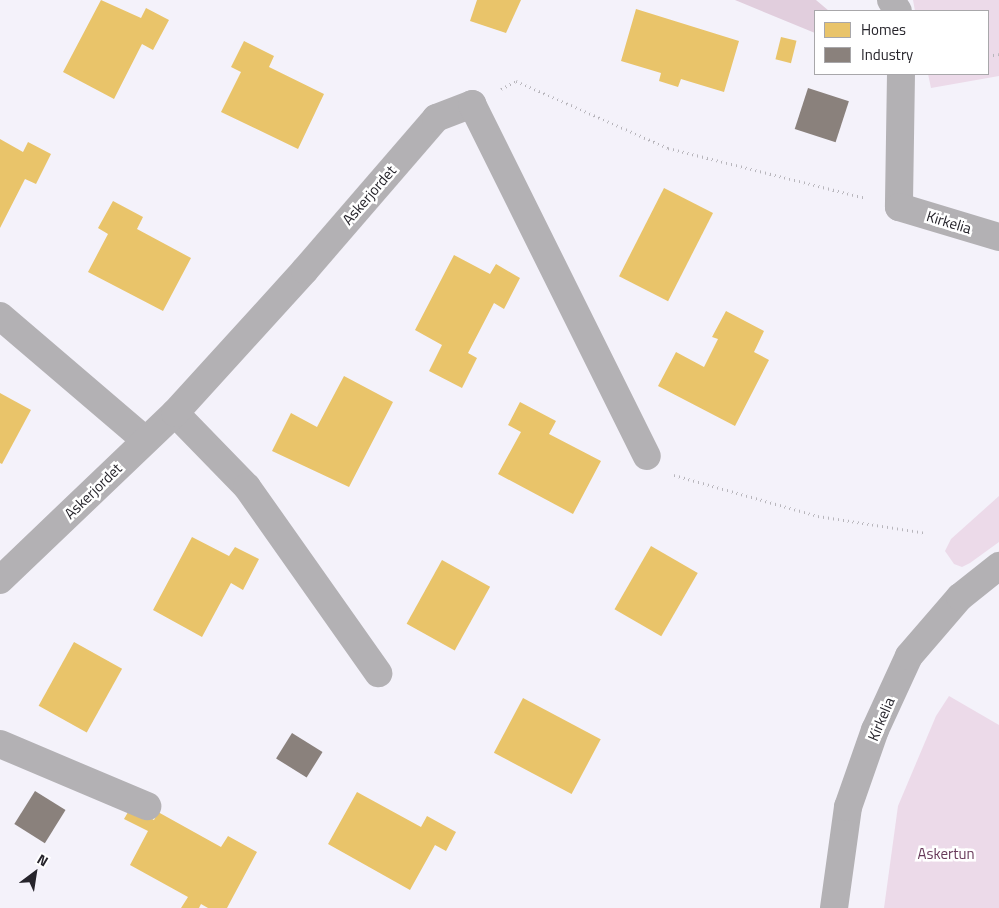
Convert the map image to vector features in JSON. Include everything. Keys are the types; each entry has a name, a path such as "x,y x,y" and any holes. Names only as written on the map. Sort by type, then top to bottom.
{"street":[{"path":"900,75 900,207"},
{"path":"472,104 647,456"},
{"name":"Askerjordet","path":"0,580 175,413 305,270 436,118 472,104"},
{"name":"Kirkelia","path":"900,207 999,238"},
{"path":"0,316 145,440"},
{"path":"175,413 247,487 378,673"},
{"name":"Kirkelia","path":"834,908 848,807 875,730 909,656 960,596 999,566"},
{"path":"0,744 147,806"}],"path":[{"path":"472,104 516,81 668,148 900,207"},
{"path":"647,456 666,473 818,516 926,533"}],"green space":[{"path":"913,0 999,0 999,76 931,88 928,75 989,75 989,10 915,10"},
{"path":"999,496 999,542 962,567 954,564 945,551 951,539"},
{"name":"Askertun","path":"949,696 999,725 999,908 884,908 898,806 936,716"}],"shaded area":[{"path":"735,0 816,0 828,10 814,10 814,33"}],"building: Homes":[{"path":"101,0 141,18 146,8 169,20 153,50 142,44 114,99 63,72"},
{"path":"477,0 521,0 506,33 470,21"},
{"path":"636,9 739,41 724,92 681,79 678,87 659,81 661,73 621,61"},
{"path":"781,37 797,41 791,63 775,59"},
{"path":"244,41 274,56 269,67 324,94 298,149 221,112 241,72 231,67"},
{"path":"0,139 23,152 28,142 51,154 36,184 25,179 0,228"},
{"path":"664,188 713,213 668,301 619,276"},
{"path":"113,201 143,217 137,229 191,258 163,311 88,272 108,234 98,228"},
{"path":"454,255 490,274 496,264 520,278 504,309 494,303 468,353 477,358 462,388 429,371 442,345 415,330"},
{"path":"726,311 764,331 754,352 769,360 735,426 658,386 676,352 704,367 718,339 712,337"},
{"path":"344,376 393,402 349,487 272,451 291,413 317,427"},
{"path":"0,393 31,410 2,464 0,463"},
{"path":"520,402 556,421 549,434 601,461 573,514 498,474 521,432 508,425"},
{"path":"192,537 229,556 235,547 259,559 243,590 231,583 202,637 153,610"},
{"path":"651,546 698,573 661,636 614,609"},
{"path":"442,560 490,587 455,651 407,624"},
{"path":"74,642 122,669 87,733 39,706"},
{"path":"523,698 601,739 572,794 494,753"},
{"path":"357,792 421,827 427,816 456,832 446,851 435,845 410,890 328,844"},
{"path":"131,807 154,820 158,812 221,847 228,836 257,852 227,908 208,908 201,904 199,908 181,908 188,897 130,865 148,831 124,819"}],"building: Industry":[{"path":"808,88 849,101 836,142 795,129"},
{"path":"292,733 323,752 307,778 276,758"},
{"path":"35,791 66,810 45,843 14,824"}]}
